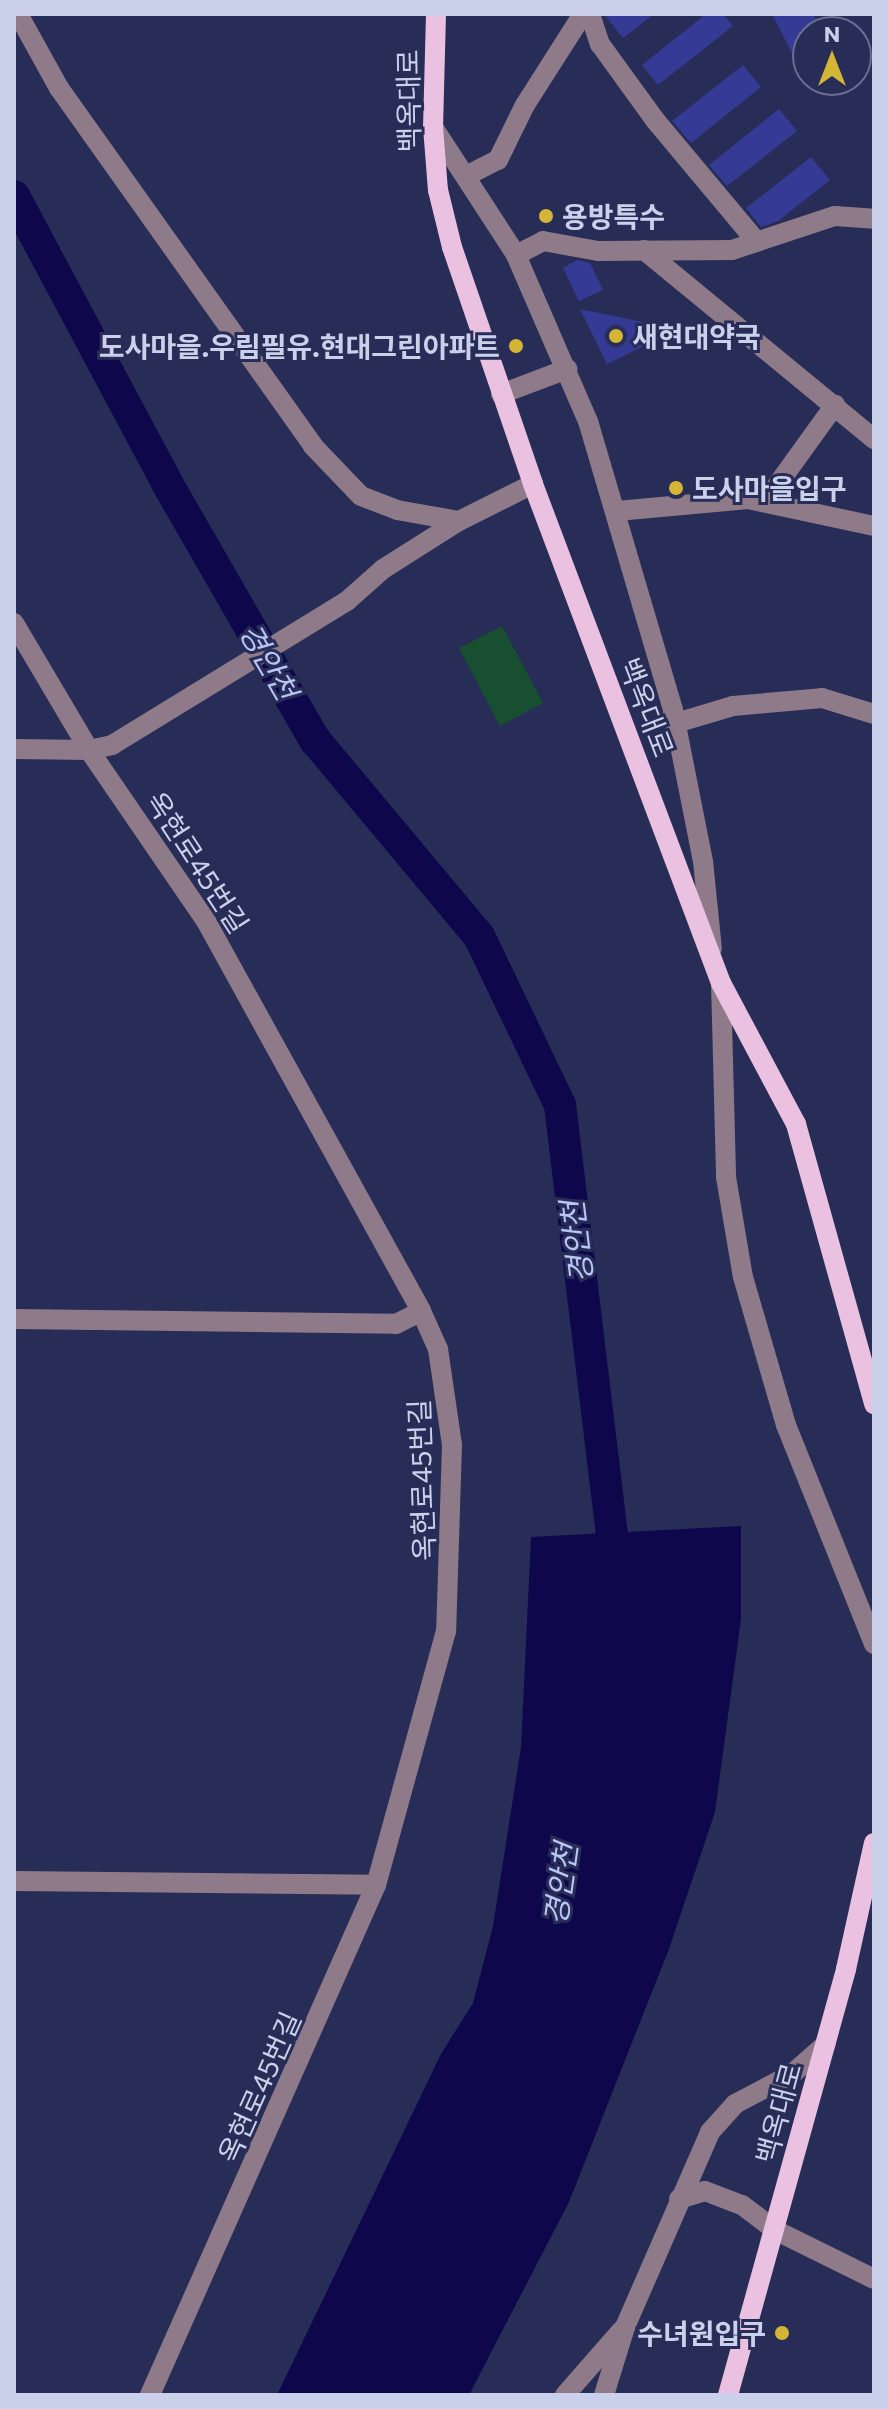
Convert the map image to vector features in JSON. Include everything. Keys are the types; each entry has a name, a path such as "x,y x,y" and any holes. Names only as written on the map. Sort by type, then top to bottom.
{"main road":[{"name":"백옥대로","path":"436,14 433,127 438,190 452,247 533,484 721,983 796,1124 874,1404"},
{"name":"백옥대로","path":"728,2395 826,2044 874,1843"}],"street":[{"path":"18,14 59,88 313,446 361,496 397,510 459,521"},
{"path":"466,176 498,160 525,105 583,14"},
{"path":"590,14 600,44 655,120 756,241"},
{"path":"433,127 516,255 567,369 617,511 676,723 703,861 713,961"},
{"path":"516,255 543,241 598,251 732,250 835,216 874,219"},
{"path":"644,250 874,439"},
{"path":"501,394 567,369"},
{"path":"765,502 835,405"},
{"path":"14,749 89,750 112,745 347,601 383,569 459,521 533,484"},
{"path":"617,511 716,499 765,502 874,526"},
{"name":"옥현로45번길","path":"14,623 89,750 206,921 421,1311 438,1349 448,1393 451,1577 431,1693 376,1885 150,2395"},
{"path":"676,723 733,706 822,698 874,714"},
{"path":"721,983 726,1177 743,1277 781,1411 874,1644"},
{"path":"14,1319 396,1324 421,1311"},
{"path":"14,1881 376,1885"},
{"path":"604,2395 625,2327 710,2132 735,2104 792,2074 826,2044"},
{"path":"679,2199 705,2191 742,2205 775,2230 874,2279"},
{"path":"565,2395 625,2327"}],"green space":[{"path":"502,626 543,703 500,726 459,648"}],"water":[{"path":"741,1526 741,1619 715,1812 669,1949 569,2202 469,2395 277,2395 441,2054 473,2003 493,1926 521,1747 531,1537"}],"building":[{"path":"604,14 654,14 623,38"},
{"path":"706,14 723,14 733,26 658,85 642,65"},
{"path":"772,14 813,14 792,16 792,53"},
{"path":"743,65 761,87 691,143 672,121"},
{"path":"779,109 797,131 727,186 709,165"},
{"path":"811,157 830,180 778,221 761,227 746,208"},
{"path":"577,260 590,263 603,290 579,301 563,268"},
{"path":"580,309 643,322 652,342 607,364"}],"waterway":[{"name":"경안천","path":"14,196 167,483 315,740 479,936 560,1105 612,1536 606,1575"}],"place":[{"name":"용방특수","path":"546,216"},
{"name":"새현대약국","path":"616,336"},
{"name":"도사마을.우림필유.현대그린아파트","path":"516,346"},
{"name":"도사마을입구","path":"676,488"},
{"name":"수녀원입구","path":"782,2333"}]}
